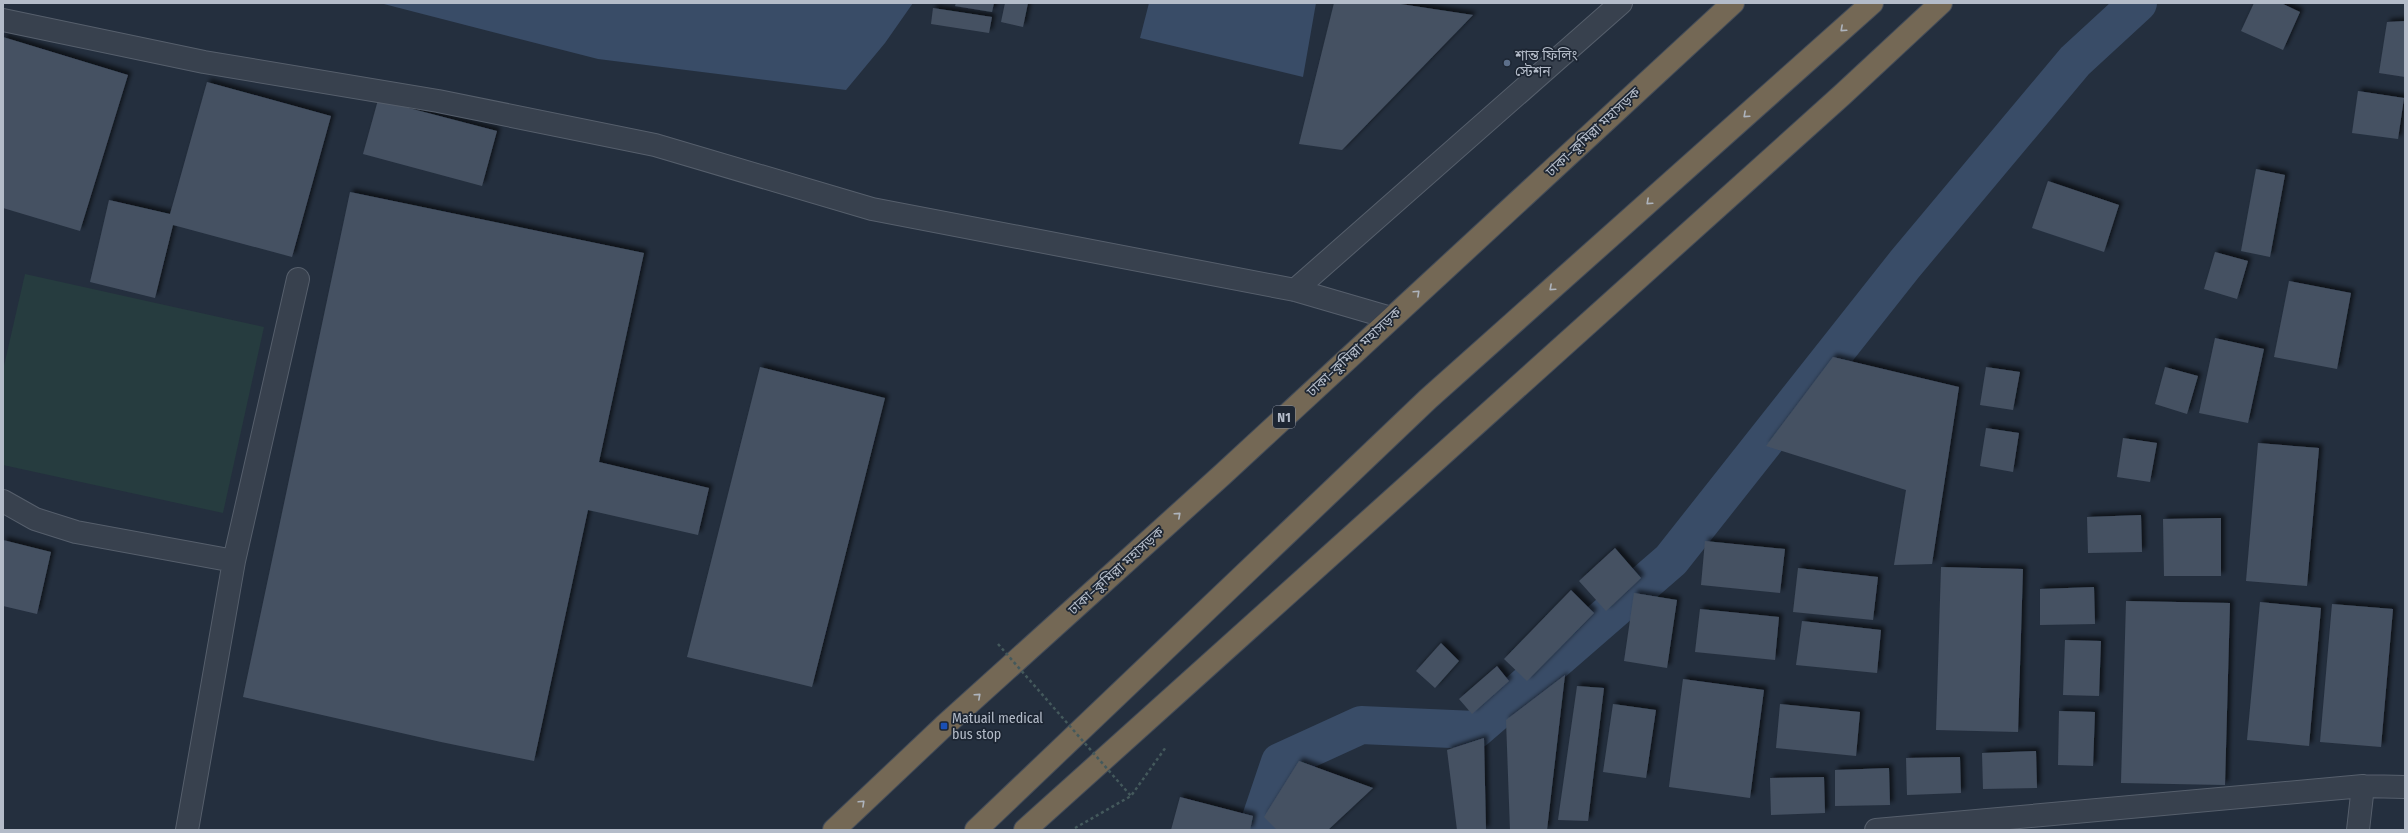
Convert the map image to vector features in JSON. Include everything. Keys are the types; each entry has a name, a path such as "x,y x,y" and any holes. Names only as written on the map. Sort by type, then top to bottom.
{"highway":[{"name":"ঢাকা–কুমিল্লা মহাসড়ক","path":"834,830 944,726 1216,480 1733,3"},
{"path":"976,830 1428,399 1872,3"},
{"path":"1025,830 1836,101 1941,3"}],"street":[{"path":"1295,290 1620,3"},
{"path":"3,20 204,62 438,101 655,144 872,210 1295,290 1391,318"},
{"path":"188,830 234,561 298,279"},
{"path":"3,501 35,519 76,532 234,561"},
{"path":"2358,830 2363,786"},
{"path":"1876,830 2363,786 2405,787"}],"path":[{"path":"998,644 1131,796"},
{"path":"1072,830 1131,796 1166,746"}],"green space":[{"path":"25,274 264,327 223,513 3,465 3,370"}],"water":[{"path":"380,3 913,3 885,43 846,90 598,59"},
{"path":"1149,3 1316,3 1303,77 1140,38"}],"building":[{"path":"956,3 994,3 992,12 955,6"},
{"path":"1005,3 1028,3 1023,27 1001,22"},
{"path":"1334,3 1394,3 1473,15 1342,150 1299,144"},
{"path":"2254,3 2281,3 2300,12 2283,50 2241,31"},
{"path":"933,8 992,17 989,33 931,24"},
{"path":"2405,21 2405,77 2379,73 2387,22"},
{"path":"3,37 128,75 80,231 3,208"},
{"path":"207,82 331,116 292,257 173,225 155,298 90,282 109,200 170,214"},
{"path":"2358,91 2404,98 2398,139 2352,133"},
{"path":"378,100 497,131 482,186 363,154"},
{"path":"2256,169 2285,175 2270,257 2241,251"},
{"path":"2048,181 2119,205 2104,252 2032,228"},
{"path":"350,192 644,253 599,462 709,488 698,535 588,510 534,761 441,742 243,697"},
{"path":"2215,252 2248,261 2237,299 2204,289"},
{"path":"2289,281 2351,293 2337,369 2274,357"},
{"path":"2215,338 2264,349 2248,423 2199,413"},
{"path":"1833,357 1959,387 1932,564 1894,565 1906,490 1766,446"},
{"path":"760,367 885,398 812,687 687,657"},
{"path":"1986,367 2020,372 2013,410 1980,405"},
{"path":"2165,367 2198,376 2187,414 2155,404"},
{"path":"1986,428 2019,433 2013,472 1980,466"},
{"path":"2123,438 2157,443 2150,482 2117,477"},
{"path":"2258,443 2319,448 2307,586 2246,581"},
{"path":"2141,515 2142,552 2088,553 2087,517"},
{"path":"2221,518 2221,576 2164,576 2163,519"},
{"path":"3,540 51,552 37,614 3,606"},
{"path":"1705,541 1785,549 1780,593 1701,585"},
{"path":"1615,548 1641,578 1606,611 1579,581"},
{"path":"1941,567 2023,569 2018,732 1936,730"},
{"path":"1798,568 1878,577 1873,620 1793,612"},
{"path":"2094,587 2095,624 2040,625 2040,589"},
{"path":"1571,590 1594,613 1527,681 1504,659"},
{"path":"1634,593 1677,600 1667,668 1624,661"},
{"path":"2126,601 2230,603 2225,785 2121,783"},
{"path":"2260,602 2321,608 2309,746 2247,740"},
{"path":"2332,604 2393,609 2381,747 2320,742"},
{"path":"1700,609 1779,617 1775,660 1695,652"},
{"path":"1802,621 1881,630 1877,673 1796,665"},
{"path":"2065,640 2101,641 2099,696 2063,695"},
{"path":"1441,643 1459,661 1435,688 1416,671"},
{"path":"1497,666 1509,681 1472,714 1459,699"},
{"path":"1565,675 1547,830 1510,830 1506,720"},
{"path":"1683,679 1764,690 1750,798 1669,787"},
{"path":"1577,686 1604,688 1588,821 1558,820"},
{"path":"1613,704 1656,710 1646,778 1603,772"},
{"path":"1780,704 1860,712 1856,756 1776,748"},
{"path":"2059,711 2095,712 2093,766 2058,765"},
{"path":"1484,738 1486,830 1457,830 1447,750"},
{"path":"2036,751 2037,788 1983,789 1982,753"},
{"path":"1960,757 1961,793 1907,795 1906,758"},
{"path":"1299,761 1373,788 1328,830 1277,830 1264,817"},
{"path":"1889,768 1890,805 1835,806 1835,770"},
{"path":"1824,777 1825,813 1771,815 1770,778"},
{"path":"1180,797 1253,816 1250,830 1171,830"}],"waterway":[{"path":"1257,830 1280,762 1361,725 1475,730 1671,560 1905,264 2075,61 2138,3"}],"place":[{"name":"শান্ত ফিলিং স্টেশন","path":"1507,63"},
{"name":"Matuail medical bus stop","path":"944,726"}]}
